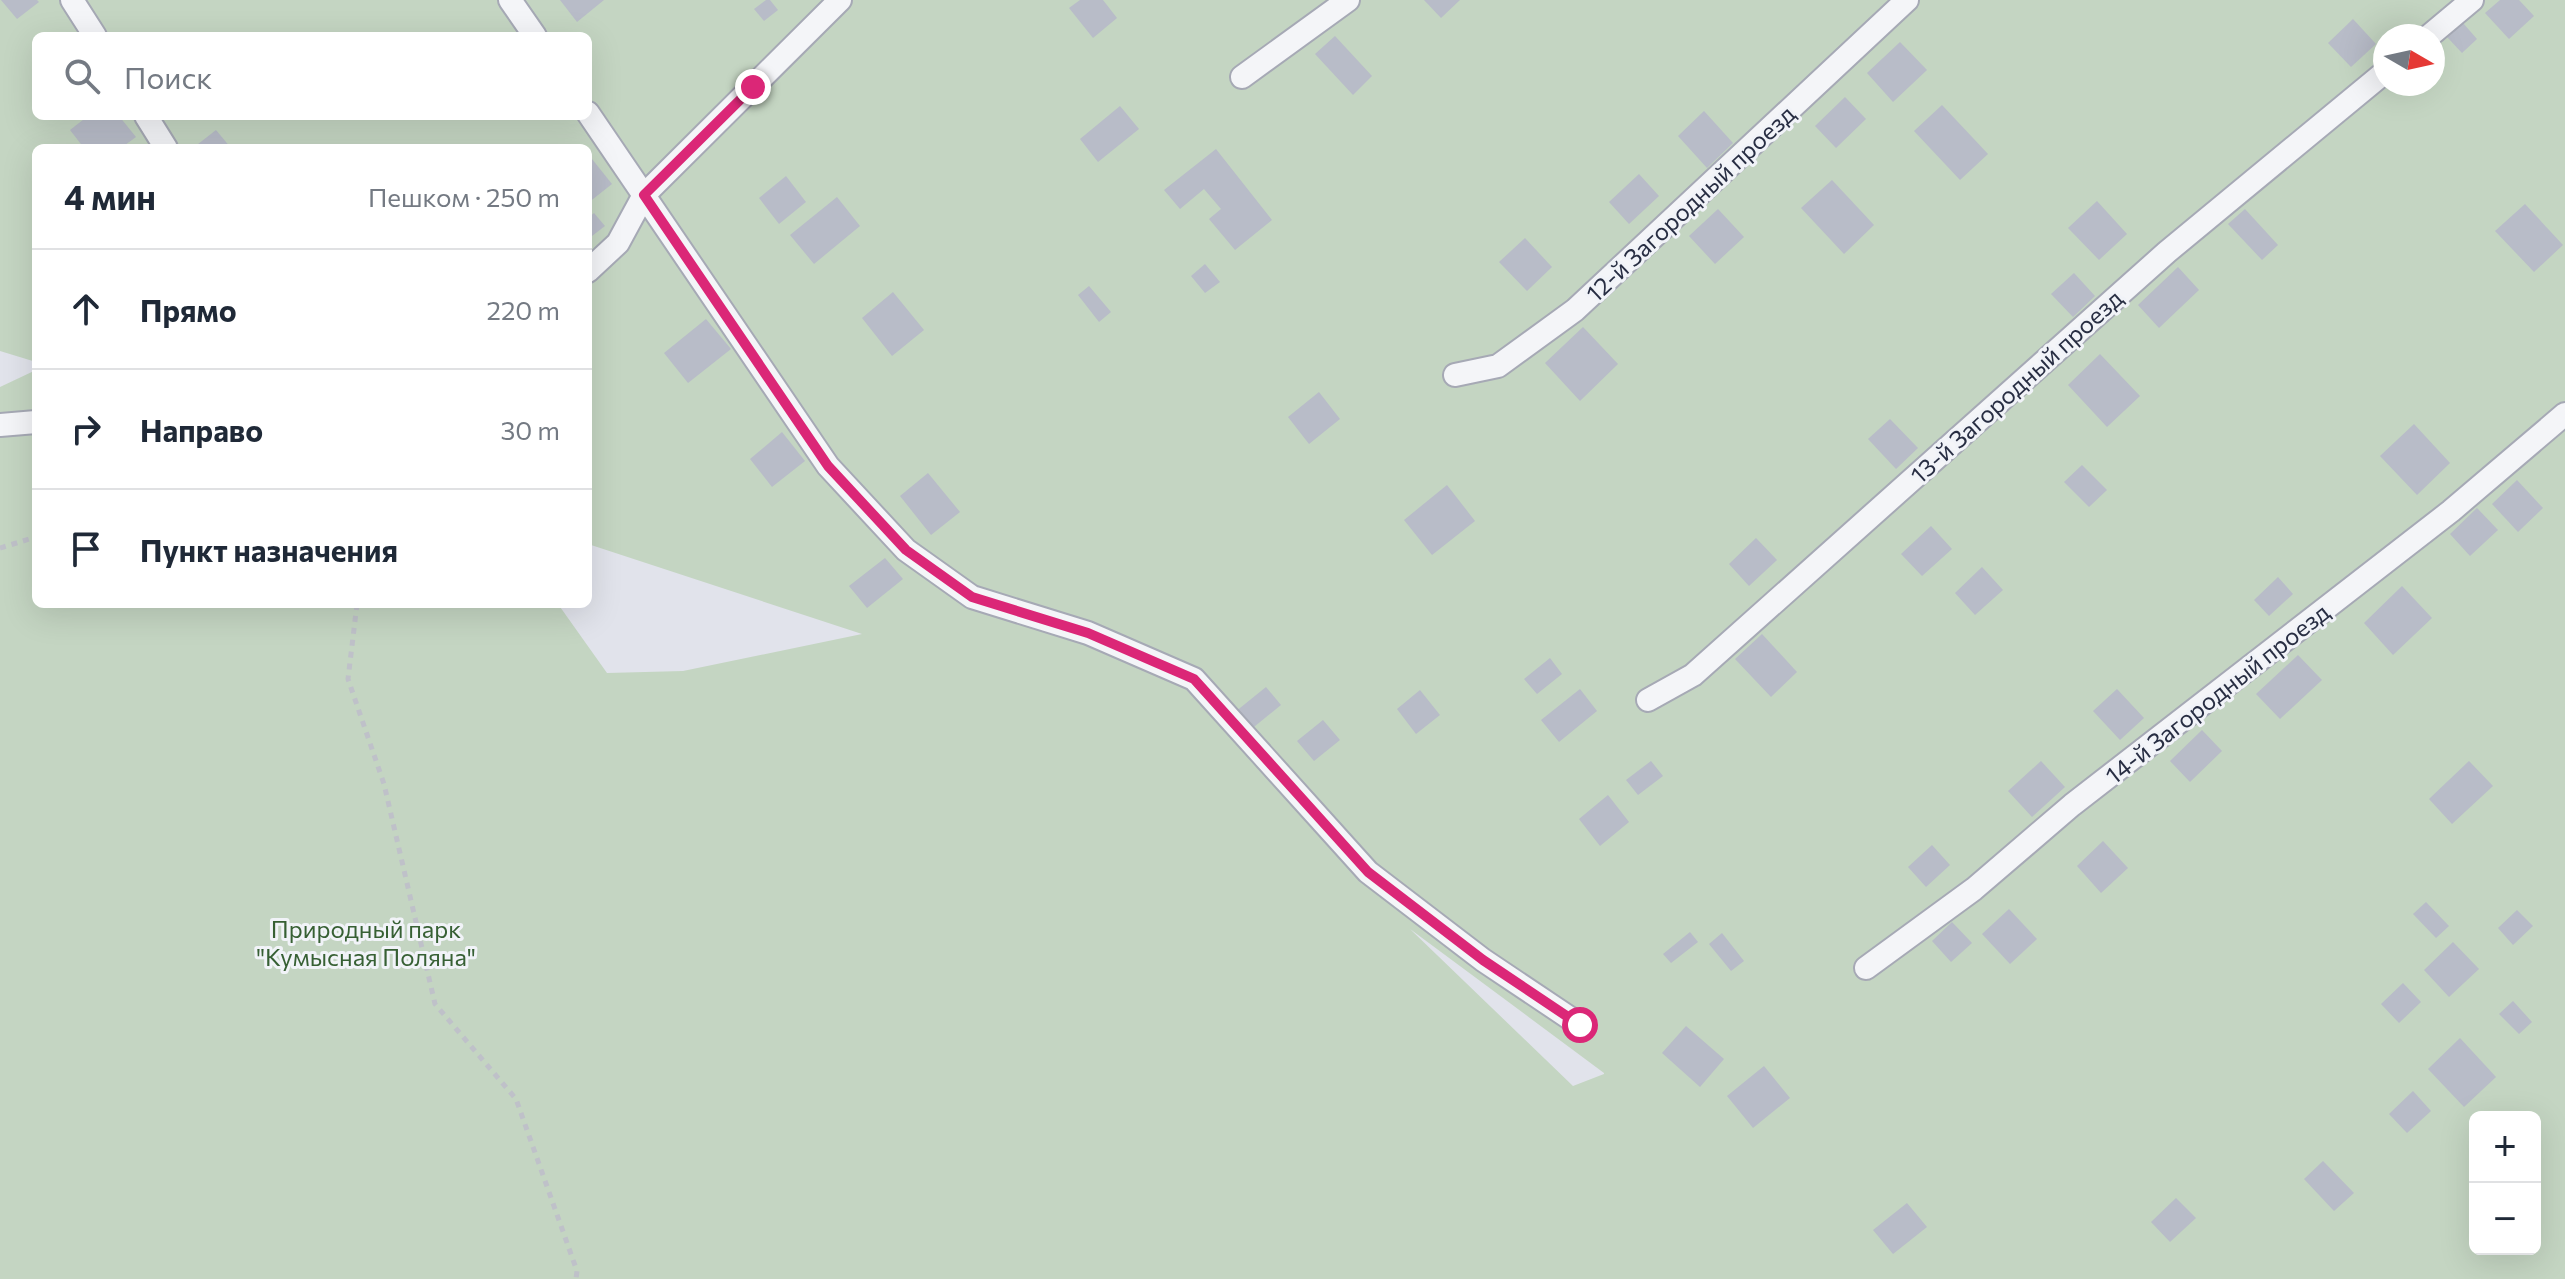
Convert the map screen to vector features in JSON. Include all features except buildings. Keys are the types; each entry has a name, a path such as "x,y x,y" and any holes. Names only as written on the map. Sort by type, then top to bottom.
{"lane":[{"path":"72,0 92,32"},
{"path":"510,0 532,32"},
{"path":"592,267 618,243 644,195 840,0"},
{"path":"1242,77 1348,0"},
{"name":"12-й Загородный проезд","path":"1455,375 1498,366 1575,310 1907,0"},
{"path":"2443,24 2472,0"},
{"name":"13-й Загородный проезд","path":"1648,700 1693,675 2167,252 2373,82"},
{"path":"592,119 828,466 906,550 972,597 1088,633 1194,679 1368,872 1483,960 1580,1025"},
{"path":"148,120 164,144"},
{"name":"14-й Загородный проезд","path":"1866,968 1974,889 2072,805 2451,511 2565,414"},
{"path":"0,425 32,422"}],"path":[{"path":"0,548 32,538"},
{"path":"357,608 348,679 384,784 435,1004 516,1099 577,1271 576,1279"}],"green space":[{"name":"Природный парк \"Кумысная Поляна\"","path":"0,0 2565,0 2565,1279 0,1279 0,387 32,372 32,608 561,608 607,673 683,671 862,634 592,545 592,144 32,144 32,361 0,351","holes":["1410,929 1604,1073 1573,1086"]}],"route":[{"path":"753,87 644,195 828,466 906,550 972,597 1088,633 1194,679 1368,872 1483,960 1580,1025"}]}
